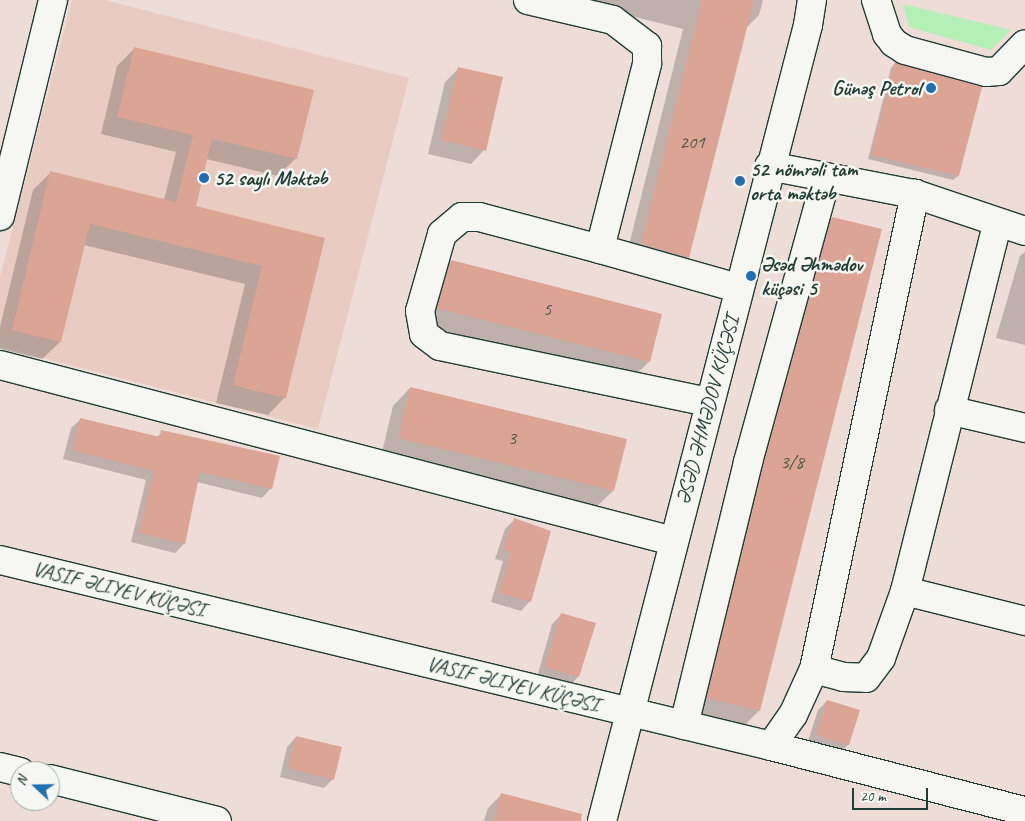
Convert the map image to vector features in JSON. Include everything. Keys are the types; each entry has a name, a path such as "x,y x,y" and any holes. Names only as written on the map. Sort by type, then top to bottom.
{"street":[{"path":"0,216 6,169 53,0"},
{"path":"528,0 612,20 648,46 647,64 600,249"},
{"name":"ƏSƏD ƏHMƏDOV KÜÇƏSI","path":"602,821 769,166 808,25 812,0"},
{"path":"876,0 887,34 894,44 905,50 986,72 999,71 1025,44"},
{"path":"769,166 915,194 997,224 1025,231"},
{"path":"684,725 748,462 826,178"},
{"path":"771,746 793,715 814,669 915,194"},
{"path":"708,402 440,346 424,334 420,312 442,234 462,217 479,217 738,288"},
{"path":"814,669 843,677 866,678 882,658 905,592 997,224"},
{"path":"0,366 673,541"},
{"path":"949,410 1025,428"},
{"name":"VASIF ƏLIYEV KÜÇƏSI","path":"0,560 771,746 1025,811"},
{"path":"905,592 1025,621"},
{"path":"60,782 217,821"}],"shaded area":[{"name":"52 saylı Məktəb","path":"72,0 105,0 409,78 318,429 0,347 0,277"}],"green space":[{"path":"903,4 1011,30 991,50 909,27"}],"building":[{"path":"702,0 754,0 689,258 641,244"},
{"path":"134,47 314,90 297,159 212,139 196,206 325,238 286,398 233,385 262,266 90,224 61,342 12,330 50,171 176,202 193,135 117,117"},
{"path":"895,62 982,87 959,176 871,155"},
{"path":"458,67 503,77 486,151 441,140"},
{"path":"832,217 882,229 760,711 707,698 763,466"},
{"path":"451,260 662,314 650,362 437,308"},
{"path":"410,387 627,439 614,491 398,438"},
{"path":"80,418 160,437 161,430 280,456 272,489 200,472 185,544 139,533 154,471 72,450"},
{"path":"514,518 551,531 531,602 499,593 511,552 503,550"},
{"path":"561,613 596,623 579,677 545,667"},
{"path":"827,700 860,710 849,745 816,735"},
{"path":"296,736 342,747 334,780 288,768"},
{"path":"501,793 582,814 581,821 494,821"}],"place":[{"name":"Günəş Petrol","path":"931,88"},
{"name":"52 saylı Məktəb","path":"204,178"},
{"name":"52 nömrəli tam orta məktəb","path":"740,181"},
{"name":"Əsəd Əhmədov küçəsi 5","path":"751,276"}]}
